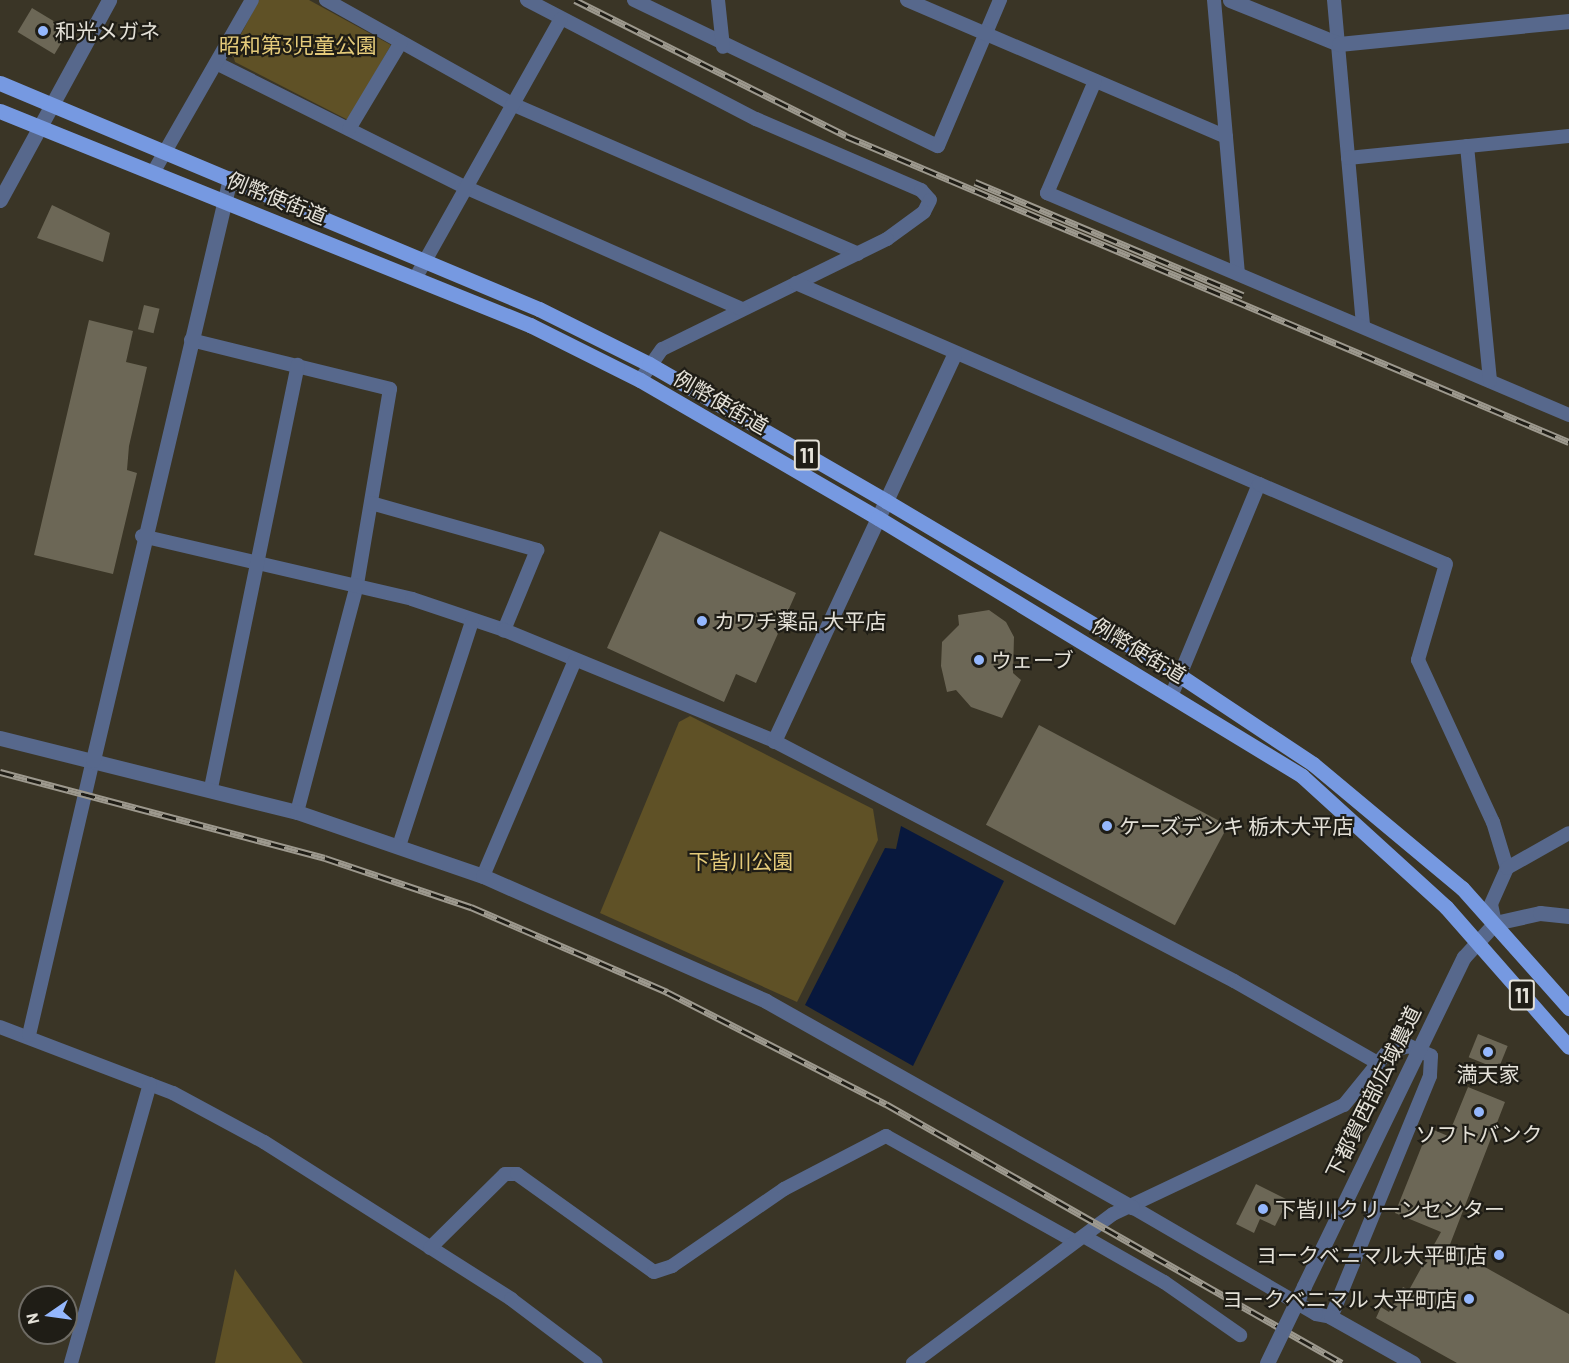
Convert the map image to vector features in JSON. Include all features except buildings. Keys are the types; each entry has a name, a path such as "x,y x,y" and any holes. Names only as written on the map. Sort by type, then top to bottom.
{"main road":[{"name":"例幣使街道","path":"0,83 425,261 649,364 1179,675 1313,764 1402,836 1495,923"},
{"name":"例幣使街道","path":"0,111 416,277 640,380 878,518 1172,694 1302,776 1477,940"},
{"name":"11","path":"1495,923 1569,1008"},
{"name":"11","path":"1477,940 1569,1047"}],"street":[{"path":"154,171 218,64 252,0"},
{"path":"327,0 512,104 858,254"},
{"path":"527,0 756,119 921,190 930,200 924,212 858,254 662,349 649,364 640,380"},
{"path":"634,0 723,47 938,146 1000,0"},
{"path":"718,0 723,47"},
{"path":"907,0 1227,137"},
{"path":"1214,0 1238,272"},
{"path":"1230,0 1339,44 1569,21"},
{"path":"1334,0 1363,327"},
{"path":"0,200 103,2"},
{"path":"416,277 561,19"},
{"path":"349,129 401,42"},
{"path":"218,64 465,187 742,309"},
{"path":"1095,81 1047,193 1238,272 1569,415"},
{"path":"1348,158 1569,136"},
{"path":"1467,146 1490,381"},
{"path":"29,1035 142,536 191,340 222,198 230,178"},
{"path":"796,283 954,355 1446,564 1418,660 1493,822 1508,868"},
{"path":"191,340 298,364 390,389 357,585 297,812"},
{"path":"774,741 954,355"},
{"path":"211,789 260,560 298,364"},
{"path":"1172,694 1259,484"},
{"path":"371,503 537,550 504,630"},
{"path":"142,536 260,560 357,585 504,630 774,741 1234,981 1378,1063"},
{"path":"399,846 472,621"},
{"path":"483,876 575,660"},
{"path":"0,738 297,812 399,846 483,876 766,1001 1132,1207 1316,1314 1331,1317 1413,1363"},
{"path":"1495,923 1491,904 1508,868 1569,833"},
{"path":"1477,940 1495,923 1540,913 1569,916"},
{"name":"下都賀西部広域農道","path":"1267,1363 1417,1048 1477,940"},
{"path":"0,1028 29,1035 150,1084 264,1142 430,1248 596,1363"},
{"path":"913,1363 1080,1239 1149,1194 1344,1105 1378,1063 1398,1046 1417,1048 1431,1056 1430,1076 1331,1317"},
{"path":"71,1363 150,1084"},
{"path":"430,1248 505,1174 517,1174 654,1272 672,1266 784,1189 886,1136 1164,1282 1240,1335"}],"green space":[{"name":"昭和第3児童公園","path":"259,0 309,0 391,45 348,120 235,62 232,51"},
{"name":"下皆川公園","path":"690,716 873,809 878,840 797,1002 600,913 679,722"},
{"path":"235,1269 303,1363 215,1363"}],"water":[{"path":"901,826 1004,881 913,1066 805,1005 885,848 896,849"}],"railway":[{"path":"575,0 846,136 1569,442"},
{"path":"975,182 1243,295"},
{"path":"0,772 325,858 471,907 667,992 886,1104 1342,1363"}],"place":[{"name":"和光メガネ","path":"43,31"},
{"name":"カワチ薬品 大平店","path":"702,621"},
{"name":"ウェーブ","path":"979,660"},
{"name":"ケーズデンキ 栃木大平店","path":"1107,826"},
{"name":"満天家","path":"1488,1052"},
{"name":"ソフトバンク","path":"1479,1112"},
{"name":"下皆川クリーンセンター","path":"1263,1209"},
{"name":"ヨークベニマル大平町店","path":"1499,1255"},
{"name":"ヨークベニマル 大平町店","path":"1469,1299"}]}
